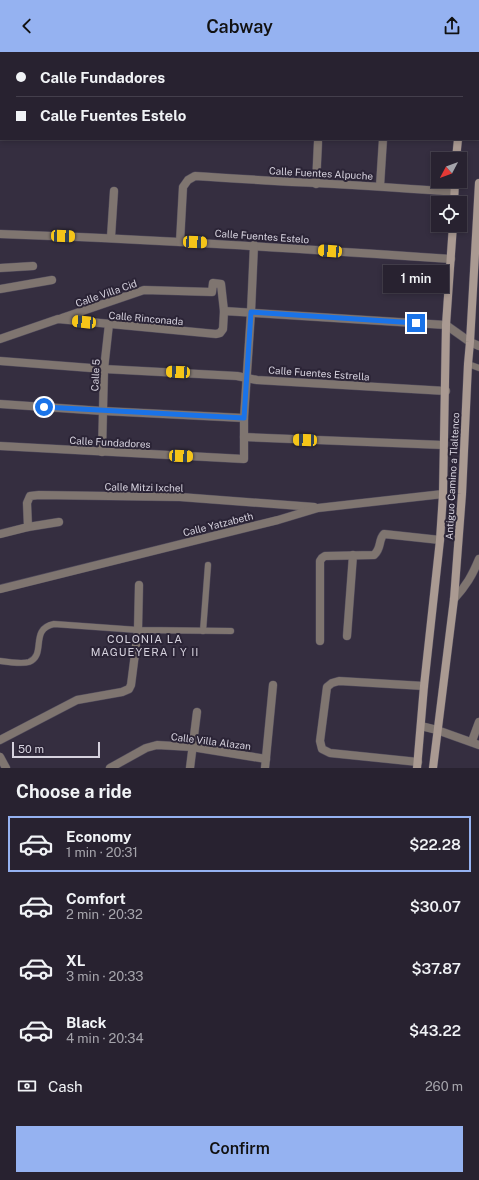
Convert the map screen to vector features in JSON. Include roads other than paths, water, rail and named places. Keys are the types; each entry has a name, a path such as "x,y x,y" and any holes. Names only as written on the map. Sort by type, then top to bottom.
{"street":[{"path":"380,186 382,140"},
{"path":"457,152 458,140"},
{"path":"316,184 318,142"},
{"name":"Calle Fuentes Alpuche","path":"180,242 183,187 188,180 195,176 316,184 380,186 454,192"},
{"name":"Antiguo Camino a Tlaltenco","path":"433,768 454,599 462,494 479,183"},
{"path":"454,188 454,196"},
{"path":"111,237 114,191"},
{"path":"424,686 339,681 332,683 327,687 320,741 322,749 330,752 418,765 420,726 440,540 443,494 446,325 453,232"},
{"name":"Calle Fuentes Estelo","path":"0,234 111,237 254,245 451,259"},
{"path":"254,245 244,437 444,445"},
{"path":"0,268 33,266"},
{"path":"0,289 52,280"},
{"name":"Calle Villa Cid","path":"58,319 144,290 212,292 212,283 221,284 224,311"},
{"path":"224,311 446,325 470,342 479,346"},
{"name":"Calle Rinconada","path":"0,339 58,319 216,334 220,333 223,329 224,311"},
{"name":"Calle 5","path":"102,452 104,369 109,324"},
{"name":"Calle Fuentes Estrella","path":"0,361 446,391"},
{"path":"0,404 244,418"},
{"name":"Calle Fundadores","path":"0,446 244,459 244,437"},
{"name":"Calle Yatzabeth","path":"0,589 278,520 318,508 443,494"},
{"name":"Calle Mitzi Ixchel","path":"28,527 27,503 30,496 40,495 180,497 318,508"},
{"path":"0,532 60,522"},
{"path":"320,641 320,562 322,558 325,556 374,555 379,548 381,536 384,534 440,540"},
{"path":"347,636 353,555"},
{"path":"454,599 472,576 479,559"},
{"path":"0,740 77,700 122,692 129,689 131,685 138,630 139,585"},
{"path":"265,768 273,685"},
{"path":"190,768 198,712"},
{"path":"420,726 475,743 479,722"},
{"name":"Calle Villa Alazan","path":"110,768 146,748 157,745 192,747 266,759"},
{"path":"0,757 6,768"}],"lane":[{"path":"468,364 479,368"},
{"path":"202,631 208,565"},
{"path":"0,661 27,663 34,658 37,652 42,630 47,625 54,624 138,630 232,631"}],"district":[{"name":"COLONIA LA MAGUEYERA I Y II","path":"145,645"}]}
